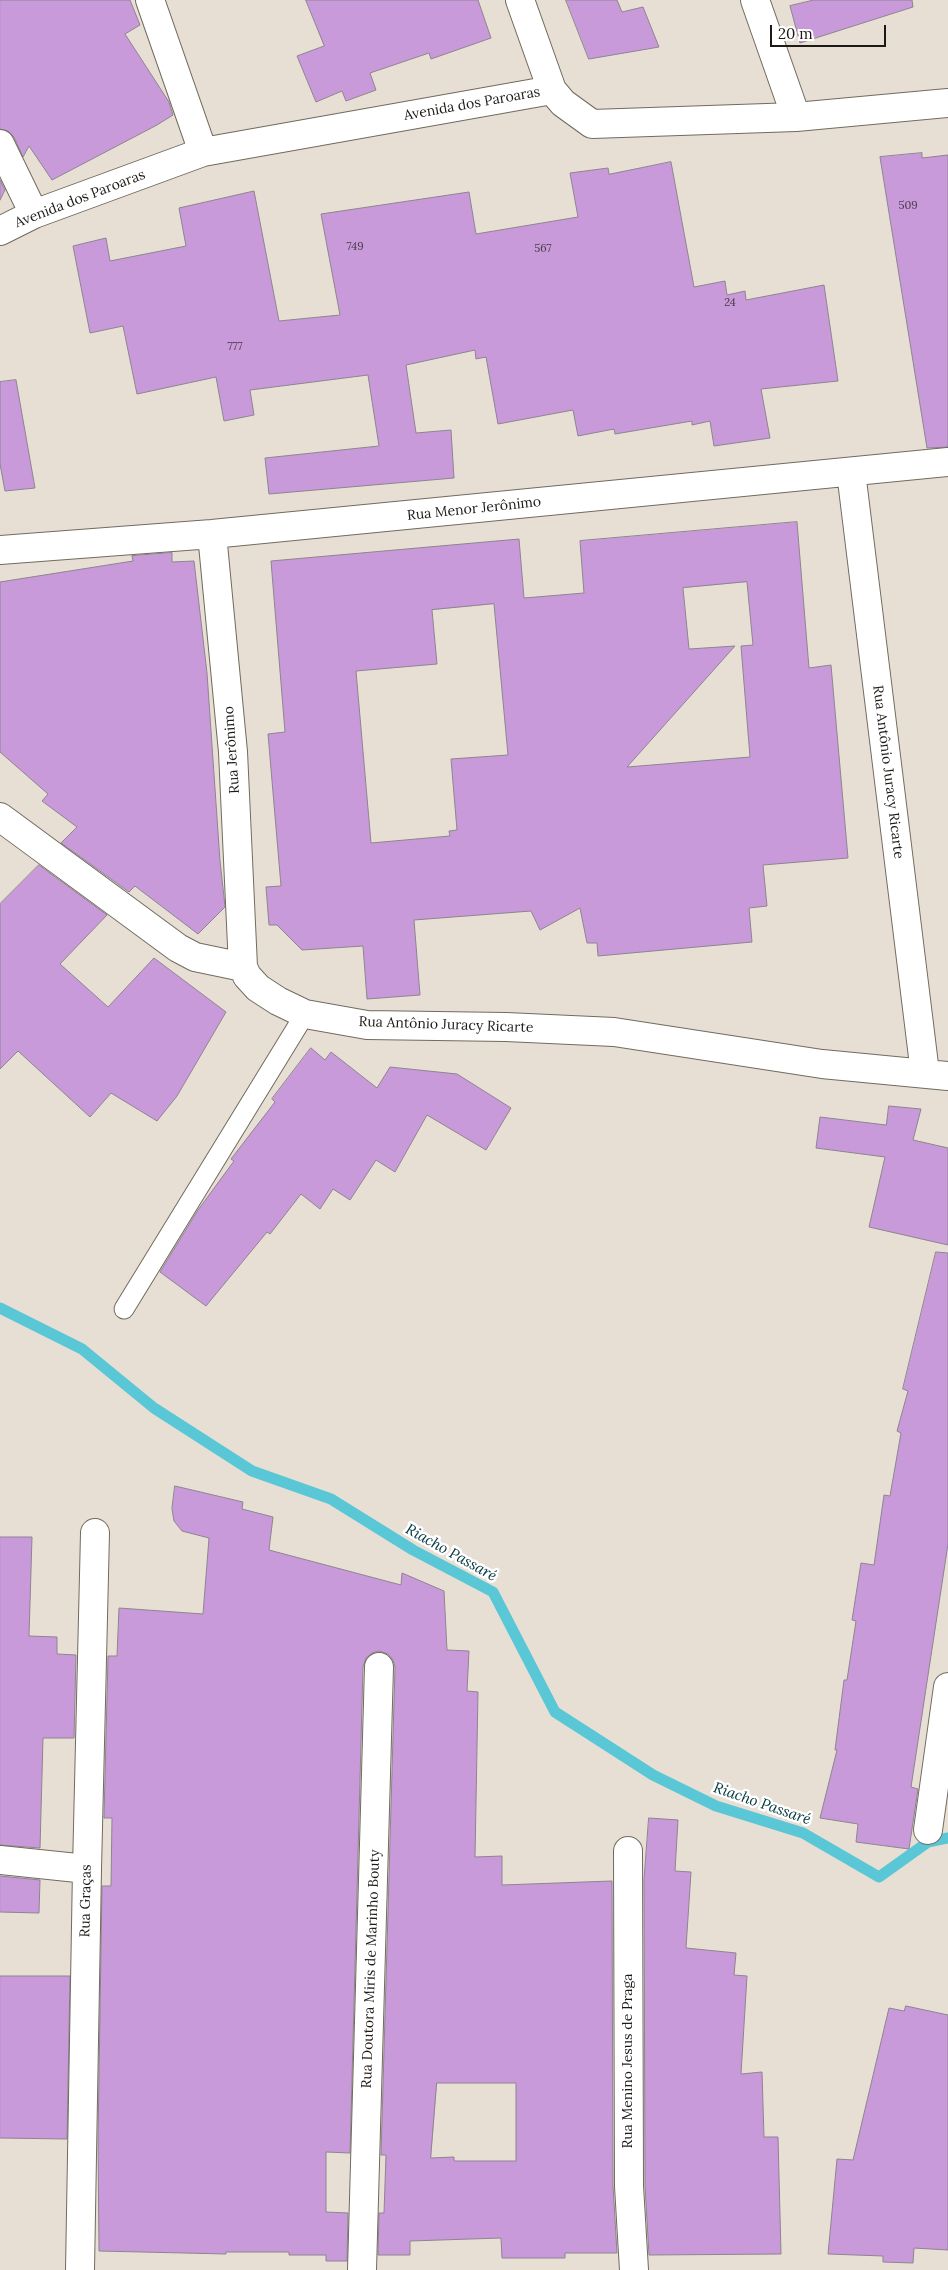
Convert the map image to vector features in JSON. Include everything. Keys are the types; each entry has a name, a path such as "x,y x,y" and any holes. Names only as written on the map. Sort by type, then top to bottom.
{"street":[{"path":"150,0 203,152"},
{"path":"520,0 552,90"},
{"path":"756,0 796,117"},
{"name":"Avenida dos Paroaras","path":"0,231 34,214 203,152 552,90 562,103 592,124 796,117 948,103"},
{"path":"0,144 34,214"},
{"name":"Rua Menor Jerônimo","path":"0,550 212,534 948,462"},
{"name":"Rua Antônio Juracy Ricarte","path":"244,967 247,976 266,995 305,1014 367,1025 506,1027 614,1032 822,1064 936,1074 851,472"},
{"name":"Rua Jerônimo","path":"212,534 233,752 244,967"},
{"path":"0,817 178,948 195,957 244,967"},
{"name":"Rua Graças","path":"80,2270 86,1869 95,1532"},
{"name":"Rua Doutora Miris de Marinho Bouty","path":"362,2270 379,1667"},
{"path":"928,1830 948,1687"},
{"name":"Rua Menino Jesus de Praga","path":"628,1851 629,2186 634,2270"},
{"path":"0,1860 86,1869"}],"lane":[{"path":"124,1310 305,1014"}],"building":[{"path":"0,0 130,0 140,25 125,34 169,102 173,115 52,180 29,146 23,157 14,137 8,131 0,129"},
{"path":"306,0 478,0 491,38 431,59 429,53 370,73 376,90 346,101 342,91 316,102 297,56 324,46"},
{"path":"566,0 617,0 622,12 643,7 659,47 589,59"},
{"path":"814,0 912,0 913,7 800,43 790,6"},
{"path":"922,153 922,158 948,155 948,447 927,448 880,157"},
{"path":"671,162 694,287 725,281 727,295 745,291 746,300 824,285 838,381 761,389 770,438 714,446 710,421 692,425 692,421 615,434 614,429 578,436 573,410 498,424 486,357 476,359 475,350 406,365 416,433 451,430 454,478 269,494 265,458 379,446 368,375 250,390 254,415 224,421 216,377 137,394 123,326 90,333 73,246 106,238 110,261 186,246 179,208 254,191 279,321 340,315 321,214 469,192 476,234 578,217 570,173 608,168 609,174"},
{"path":"0,180 5,190 0,200"},
{"path":"16,380 35,488 5,491 0,464 0,382"},
{"path":"797,522 809,668 831,665 848,858 763,865 767,906 749,908 752,942 598,956 597,943 587,943 580,908 540,930 531,911 414,920 420,995 367,999 363,946 302,950 277,925 269,925 266,887 281,886 268,734 285,732 271,561 519,539 524,598 584,593 580,541","holes":["747,582 753,645 741,646 750,757 627,767 735,646 689,649 683,588","494,604 508,755 451,759 457,830 449,831 450,836 371,843 356,671 437,664 432,610"]},
{"path":"172,553 172,562 194,561 207,673 225,907 198,934 135,886 129,892 61,843 77,827 42,801 48,794 0,752 0,582 133,561 132,556"},
{"path":"39,865 107,915 60,964 108,1007 154,958 226,1012 177,1096 157,1121 111,1093 90,1117 18,1051 0,1069 0,904"},
{"path":"311,1048 325,1060 331,1052 377,1088 390,1067 457,1074 511,1108 486,1150 427,1115 395,1172 376,1160 350,1200 333,1189 320,1209 301,1194 270,1234 267,1232 206,1306 160,1272 198,1210 234,1161 231,1159 275,1102 272,1099"},
{"path":"889,1106 921,1109 913,1140 948,1148 948,1245 869,1227 885,1157 816,1148 820,1117 886,1125"},
{"path":"936,1252 948,1253 948,1544 911,1787 918,1789 909,1849 856,1842 858,1824 820,1818 837,1750 835,1750 844,1680 847,1680 856,1621 852,1620 861,1563 874,1565 884,1495 890,1496 901,1433 897,1431 908,1391 903,1389"},
{"path":"175,1486 243,1502 242,1509 273,1517 269,1550 401,1585 402,1573 444,1591 447,1650 469,1651 467,1691 478,1692 475,1857 502,1856 502,1885 612,1881 613,2186 617,2253 565,2253 565,2258 502,2258 501,2238 410,2241 410,2255 378,2255 379,2213 384,2213 386,2155 381,2155 395,1667 393,1660 388,1654 379,1651 372,1653 366,1658 363,1667 350,2153 326,2152 326,2212 348,2213 347,2261 326,2261 326,2255 289,2255 289,2252 226,2252 226,2254 99,2251 98,2139 102,1886 111,1886 112,1818 104,1818 108,1656 117,1656 119,1608 203,1614 209,1538 182,1531 174,1521 172,1509","holes":["437,2083 516,2083 516,2161 454,2161 454,2157 431,2158"]},
{"path":"0,1537 32,1537 29,1636 57,1637 57,1654 76,1655 74,1738 43,1738 40,1848 0,1845"},
{"path":"649,1818 678,1820 675,1871 691,1872 686,1948 736,1953 734,1975 747,1976 741,2074 762,2072 764,2137 778,2137 781,2254 649,2255 645,2186 644,1880"},
{"path":"0,1876 40,1880 39,1913 0,1912"},
{"path":"0,1976 70,1976 67,2139 0,2138"},
{"path":"906,2006 948,2015 948,2250 914,2248 913,2263 883,2262 883,2256 828,2254 837,2159 853,2160 889,2008 904,2011"}],"waterway":[{"name":"Riacho Passaré","path":"0,1308 82,1349 154,1408 252,1471 331,1499 413,1550 493,1592 555,1712 653,1775 716,1806 803,1833 879,1877 928,1842 948,1838"}]}
